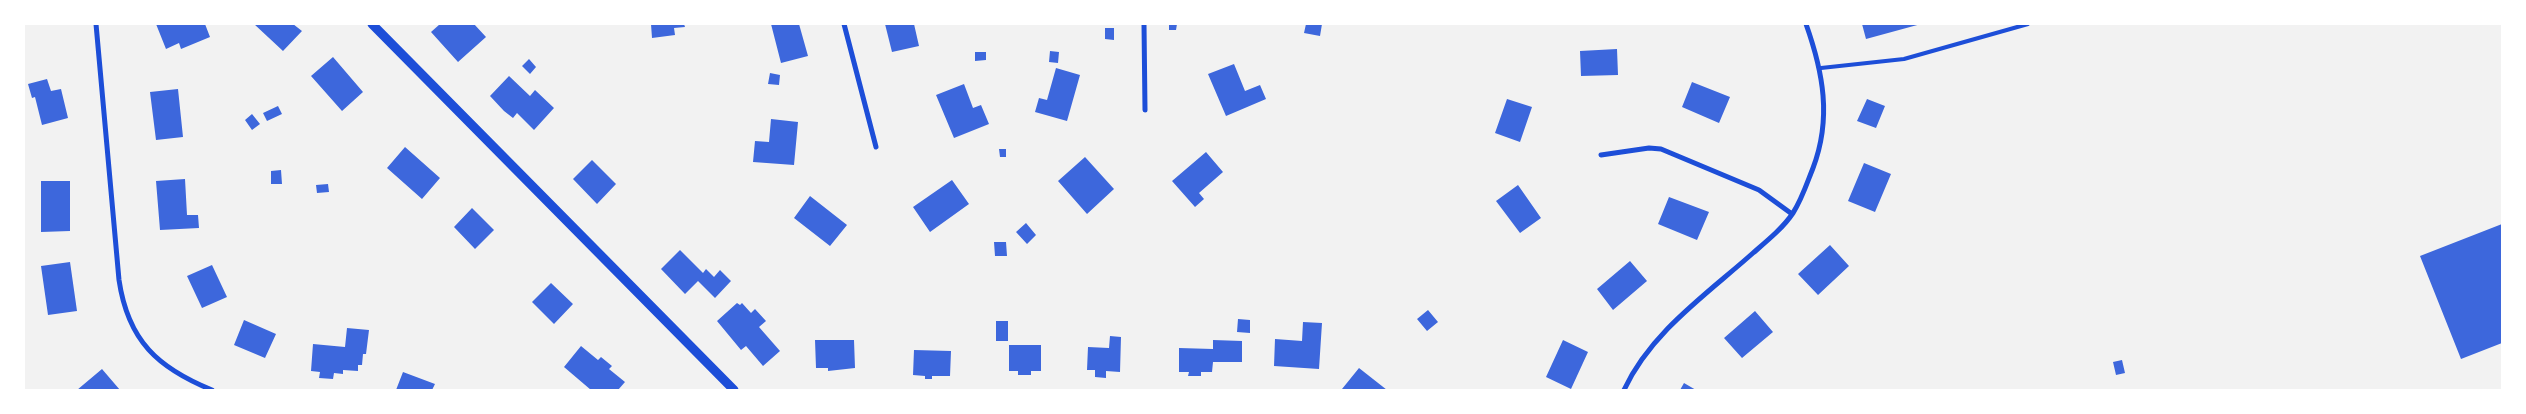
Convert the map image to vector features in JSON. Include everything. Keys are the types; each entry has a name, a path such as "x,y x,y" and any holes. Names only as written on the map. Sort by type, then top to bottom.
{"street":[{"path":"96,24 119,280 125,309 137,336 156,358 179,376 212,390"},
{"path":"372,24 734,390"},
{"path":"844,24 876,147"},
{"path":"1144,24 1145,110"},
{"path":"1624,390 1642,359 1675,321 1766,241 1792,214 1805,189 1820,145 1825,106 1821,68 1806,24"},
{"path":"1601,155 1649,148 1661,149 1759,190 1792,214"}],"lane":[{"path":"1821,68 1904,59 2028,24"}],"building":[{"path":"156,24 205,24 210,37 181,49 179,43 166,49"},
{"path":"254,24 293,24 302,31 283,51"},
{"path":"440,24 474,24 486,37 458,62 431,32"},
{"path":"651,24 684,24 685,27 674,28 675,35 652,38"},
{"path":"771,24 799,24 808,56 781,63"},
{"path":"885,24 914,24 919,46 892,52"},
{"path":"1169,24 1177,24 1176,30 1169,30"},
{"path":"1306,24 1322,24 1320,36 1304,33"},
{"path":"1862,24 1921,24 1866,39"},
{"path":"1105,28 1114,28 1114,40 1105,39"},
{"path":"1617,49 1618,75 1581,76 1580,51"},
{"path":"1050,51 1059,52 1058,63 1049,62"},
{"path":"975,52 986,52 986,60 975,61"},
{"path":"333,57 363,92 342,111 311,76"},
{"path":"529,59 536,67 530,74 522,66"},
{"path":"1234,64 1245,91 1260,85 1266,99 1226,116 1208,74"},
{"path":"1056,68 1080,75 1067,121 1035,112 1039,98 1047,100"},
{"path":"770,73 780,75 779,85 768,84"},
{"path":"509,76 530,96 535,90 554,108 534,130 517,113 513,118 490,96"},
{"path":"47,79 51,91 61,89 68,118 42,125 35,97 32,98 28,84"},
{"path":"1692,82 1730,97 1719,123 1682,107"},
{"path":"964,84 973,108 981,105 989,124 954,138 936,95"},
{"path":"178,89 183,137 156,140 150,92"},
{"path":"1507,99 1532,107 1520,142 1495,133"},
{"path":"1867,99 1885,106 1876,128 1857,121"},
{"path":"278,106 282,114 267,121 263,113"},
{"path":"252,114 260,124 252,130 245,120"},
{"path":"771,119 798,122 794,165 753,162 755,141 769,142"},
{"path":"405,147 440,178 422,199 387,168"},
{"path":"999,149 1006,149 1006,157 1000,157"},
{"path":"1206,152 1223,172 1199,193 1204,199 1195,207 1172,181"},
{"path":"1085,157 1114,189 1087,214 1058,181"},
{"path":"592,160 616,184 597,204 573,179"},
{"path":"1864,163 1891,174 1875,212 1848,201"},
{"path":"281,170 282,184 271,184 271,171"},
{"path":"185,179 187,215 198,215 199,228 160,230 156,181"},
{"path":"952,180 969,204 930,232 913,207"},
{"path":"41,181 70,181 70,231 41,232"},
{"path":"328,184 329,192 317,193 316,185"},
{"path":"1518,185 1541,218 1520,233 1496,201"},
{"path":"810,196 847,225 830,246 794,218"},
{"path":"1669,197 1709,212 1697,240 1658,224"},
{"path":"472,208 494,230 475,249 454,227"},
{"path":"1026,223 1036,235 1027,244 1016,232"},
{"path":"2502,224 2502,343 2461,359 2420,256"},
{"path":"994,242 1006,242 1007,256 995,256"},
{"path":"1830,245 1849,266 1818,295 1798,274"},
{"path":"680,250 703,273 706,269 714,277 720,270 731,281 715,298 698,281 685,294 661,269"},
{"path":"1630,261 1647,281 1613,310 1597,289"},
{"path":"70,262 77,311 48,315 41,266"},
{"path":"212,265 227,297 202,308 187,276"},
{"path":"551,283 573,304 554,324 532,302"},
{"path":"737,303 740,305 742,303 751,313 755,309 766,321 759,327 780,351 763,366 746,346 741,350 717,321"},
{"path":"1428,310 1438,322 1427,331 1417,319"},
{"path":"1755,311 1773,332 1742,358 1724,338"},
{"path":"1238,319 1250,320 1250,333 1237,332"},
{"path":"244,320 276,334 265,358 234,345"},
{"path":"996,321 1008,321 1008,341 996,341"},
{"path":"1303,322 1322,323 1319,369 1274,366 1275,339 1302,341"},
{"path":"347,328 369,330 366,354 363,354 362,365 358,365 358,371 343,370 343,374 334,373 333,379 319,378 320,372 311,371 313,344 345,347"},
{"path":"1110,336 1121,337 1120,372 1106,371 1106,378 1095,377 1095,370 1087,370 1088,347 1109,348"},
{"path":"815,340 854,340 855,368 828,371 828,368 816,368"},
{"path":"1213,340 1242,341 1242,362 1213,362 1212,372 1201,372 1201,376 1188,376 1189,372 1179,372 1179,348 1213,349"},
{"path":"1563,340 1588,352 1571,389 1546,377"},
{"path":"1009,345 1041,345 1041,371 1031,371 1031,375 1018,375 1018,371 1009,371"},
{"path":"581,346 598,360 601,357 612,366 609,369 625,382 618,390 591,390 564,367"},
{"path":"914,350 951,351 950,376 932,376 932,379 925,379 925,376 913,375"},
{"path":"2122,360 2125,373 2116,375 2113,362"},
{"path":"1359,368 1387,390 1342,389"},
{"path":"102,369 120,390 77,390"},
{"path":"403,372 435,384 432,390 396,390"},
{"path":"1684,383 1696,390 1680,390"}]}
